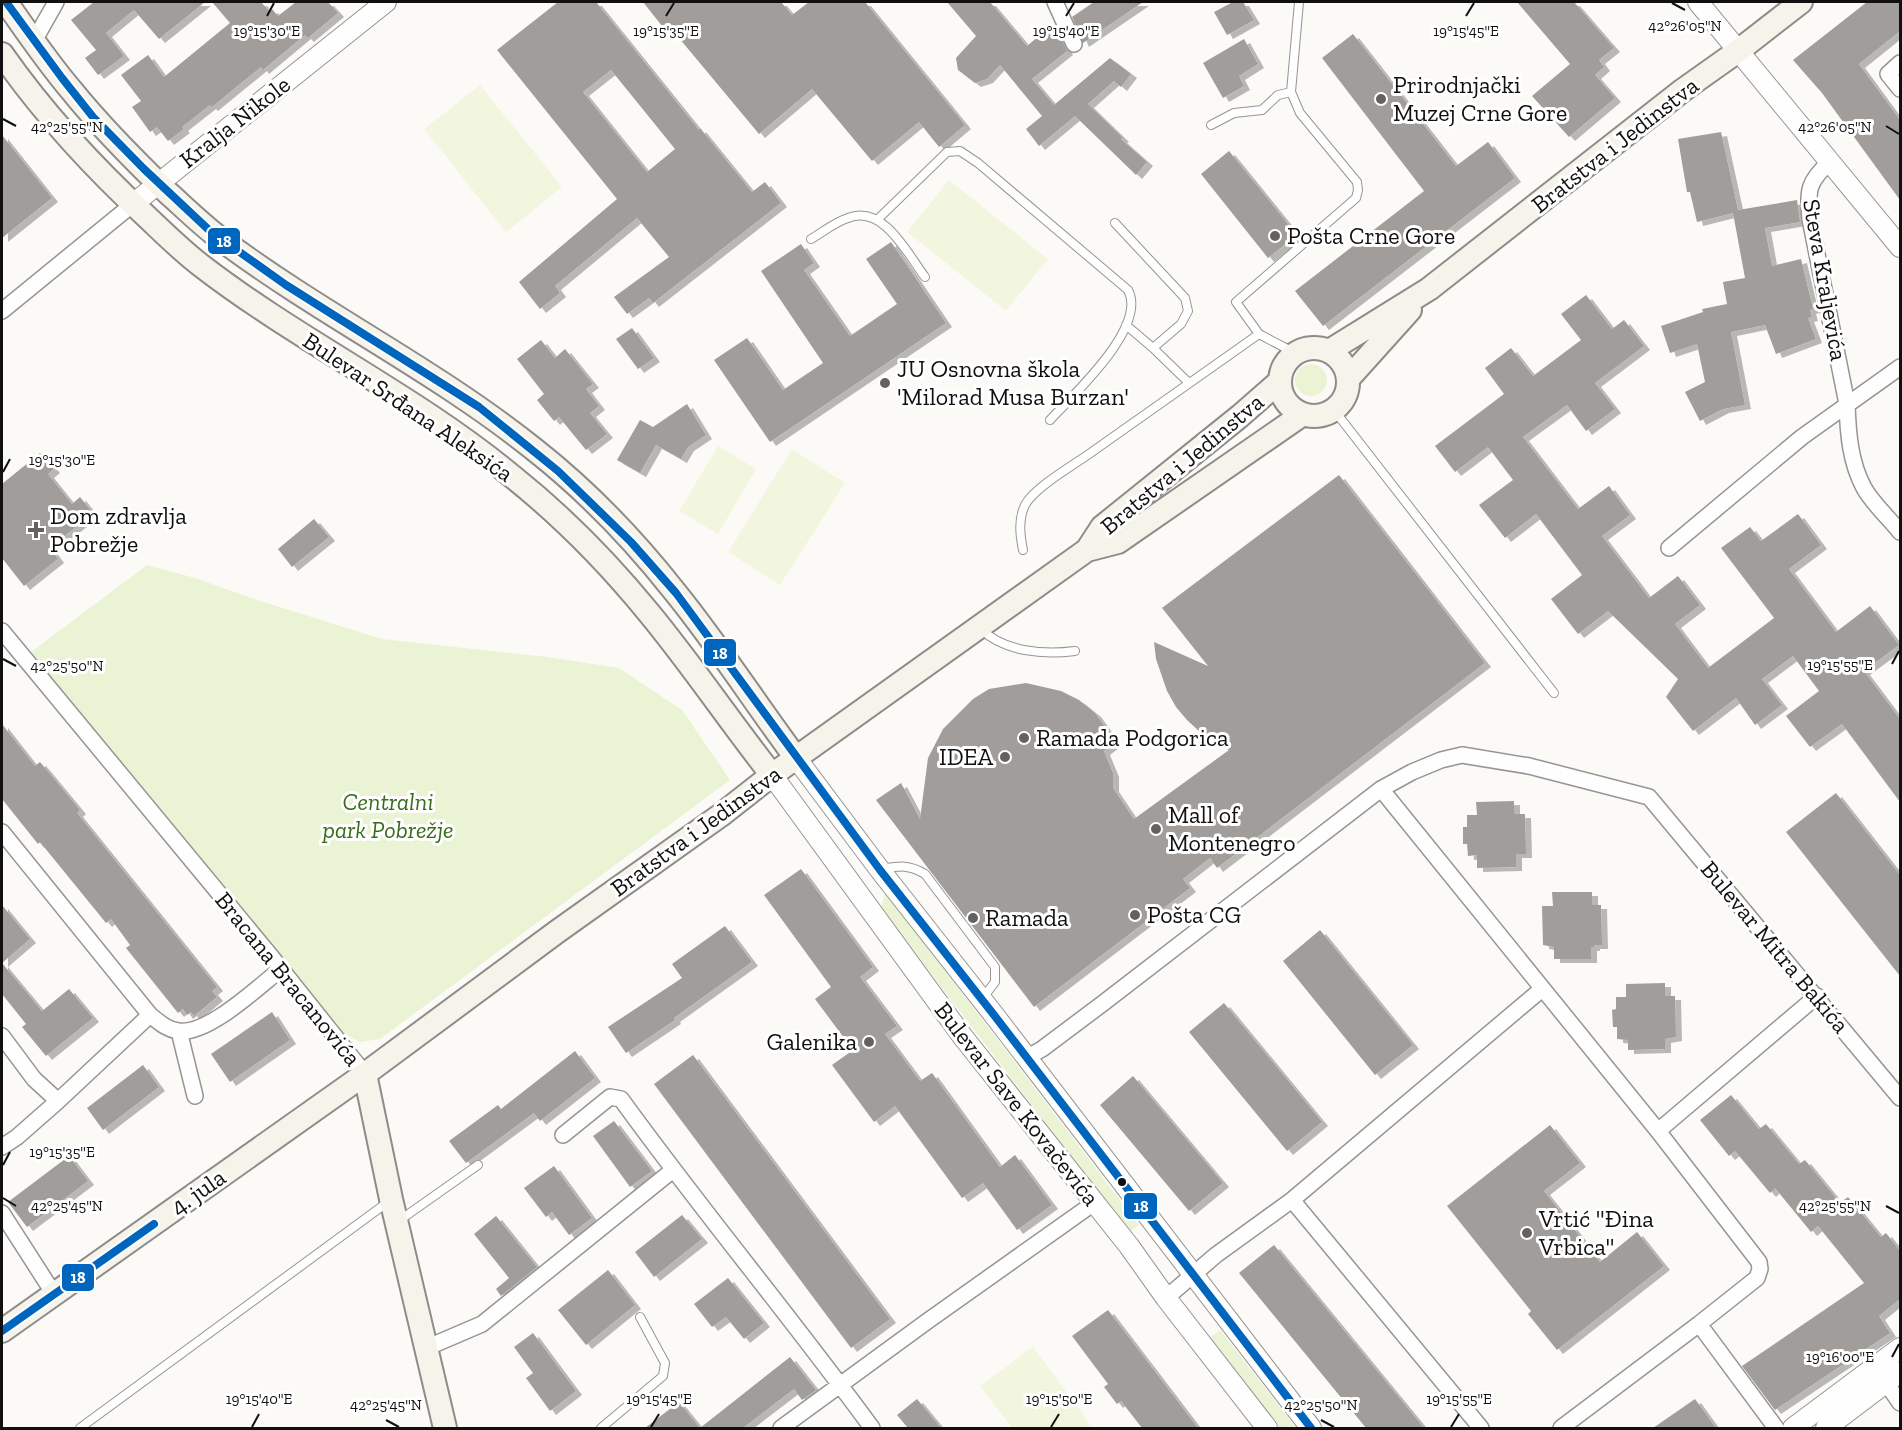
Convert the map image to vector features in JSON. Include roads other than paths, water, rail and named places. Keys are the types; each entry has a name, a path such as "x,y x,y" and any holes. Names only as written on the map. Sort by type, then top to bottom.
{"main road":[{"name":"Bulevar Srđana Aleksića","path":"6,2 70,90 93,116 159,183 224,242 333,315 478,407 536,450 588,497 640,550 676,592 796,758"},
{"name":"Bratstva i Jedinstva","path":"1329,351 1429,289 1801,2"},
{"name":"Bulevar Srđana Aleksića","path":"2,54 66,137 133,204 203,267 250,301 458,434 513,477 562,520 600,557 650,614 772,776"},
{"name":"Bratstva i Jedinstva","path":"1348,380 1429,289"},
{"path":"1306,348 1329,351 1339,358 1345,368 1348,380 1347,391 1342,401 1334,410 1314,416 1293,409 1281,392 1282,370 1287,360 1306,348"},
{"name":"Bratstva i Jedinstva","path":"365,1074 796,758 1081,554 1102,527 1280,381"},
{"name":"Bratstva i Jedinstva","path":"1081,554 1118,542 1303,414"},
{"name":"Bracana Bracanovića","path":"365,1074 391,1199 445,1428"},
{"name":"4. jula","path":"2,1331 365,1074"}],"street":[{"path":"34,41 56,2"},
{"name":"Kralja Nikole","path":"2,311 386,2"},
{"path":"1055,2 1074,44"},
{"path":"1698,2 1900,247"},
{"path":"1900,63 1888,74 1900,89"},
{"name":"Steva Kraljevića","path":"1830,162 1813,180 1809,189 1809,219 1847,404 1848,432 1854,463 1865,489 1900,532"},
{"path":"1669,548 1802,437 1900,367"},
{"name":"Bracana Bracanovića","path":"2,631 365,1074"},
{"name":"Bulevar Mitra Bakića","path":"1381,789 1412,772 1461,755 1529,766 1649,797 1900,1098"},
{"name":"Bulevar Save Kovačevića","path":"796,758 1311,1428"},
{"name":"Bulevar Save Kovačevića","path":"772,776 963,1037 1129,1246 1166,1298 1267,1428"},
{"path":"1026,1058 1102,1004 1381,789 1658,1131 1759,1262 1760,1269 1757,1278 1561,1428"},
{"path":"2,832 150,1015 165,1027 179,1031 194,1031 211,1023 281,969"},
{"path":"1166,1298 1216,1255 1292,1200 1542,989"},
{"path":"1658,1131 1817,996"},
{"path":"2,1147 58,1101 150,1015"},
{"path":"179,1031 195,1096"},
{"path":"2,1036 34,1078 58,1101"},
{"path":"563,1135 610,1097 621,1099 872,1428"},
{"path":"426,1348 482,1324 673,1170"},
{"path":"1292,1200 1481,1428"},
{"path":"781,1428 1094,1203"},
{"path":"2,1214 54,1294"},
{"path":"1699,1324 1776,1428"},
{"path":"1826,1428 1887,1374 1900,1348"},
{"path":"1887,1374 1900,1403"},
{"path":"1793,1428 1887,1374"}],"lane":[{"path":"1296,353 1259,334 1236,302 1356,198 1358,190 1357,182 1300,113 1291,92 1299,2"},
{"path":"1211,125 1234,113 1262,111 1278,95 1291,92"},
{"path":"878,219 947,152 960,151 978,163 1128,290 1132,298 1131,309 1126,325 1106,361 1050,420"},
{"path":"811,239 847,218 868,215 878,219 887,227 925,276"},
{"path":"1115,224 1185,298 1188,311 1181,324 1153,348"},
{"path":"1126,325 1189,383"},
{"path":"1023,550 1020,519 1032,495 1259,334"},
{"path":"1334,410 1554,693"},
{"path":"980,628 996,642 1009,646 1054,654 1075,651"},
{"path":"880,870 903,865 925,874 995,967 995,982 981,1000"},
{"path":"397,1223 478,1165"},
{"path":"80,1428 391,1199"},
{"path":"601,1428 663,1376 665,1363 640,1317"}],"place":[{"name":"Prirodnjački Muzej Crne Gore","path":"1381,99"},
{"name":"Pošta Crne Gore","path":"1275,236"},
{"name":"JU Osnovna škola 'Milorad Musa Burzan'","path":"885,383"},
{"name":"Dom zdravlja Pobrežje","path":"36,530"},
{"name":"Ramada Podgorica","path":"1024,738"},
{"name":"IDEA","path":"1005,757"},
{"name":"Mall of Montenegro","path":"1156,829"},
{"name":"Pošta CG","path":"1135,915"},
{"name":"Ramada","path":"973,918"},
{"name":"Galenika","path":"869,1042"},
{"name":"Vrtić \"Đina Vrbica\"","path":"1527,1233"}],"park label":[{"name":"Centralni park Pobrežje","path":"388,816"}]}
